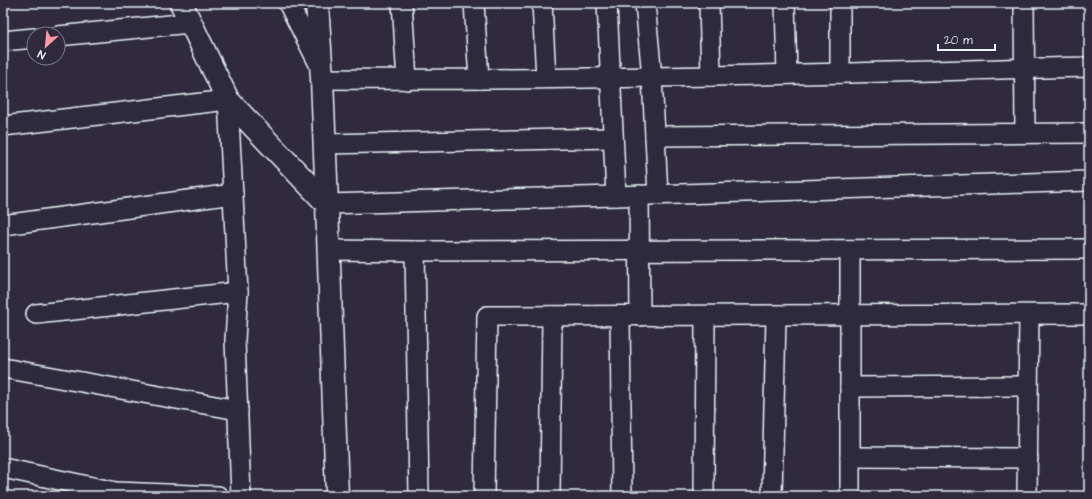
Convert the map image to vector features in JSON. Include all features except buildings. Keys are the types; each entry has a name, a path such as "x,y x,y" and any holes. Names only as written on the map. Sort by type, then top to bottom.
{"street":[{"path":"181,3 228,100 327,204 1089,181"},
{"path":"288,3 322,74"},
{"path":"317,3 322,74 337,496"},
{"path":"402,3 407,80"},
{"path":"474,3 479,79"},
{"path":"542,3 546,78"},
{"path":"606,3 616,196"},
{"path":"640,316 640,250 655,136 652,77 645,3"},
{"path":"709,3 711,76"},
{"path":"785,3 787,74"},
{"path":"840,3 840,73"},
{"path":"1024,3 1025,134"},
{"path":"66,35 190,23"},
{"path":"3,41 26,39"},
{"path":"322,74 407,80 610,78 1089,67"},
{"path":"3,126 228,100"},
{"path":"228,100 238,292 235,340 241,496"},
{"path":"655,136 1089,133"},
{"path":"324,144 613,138"},
{"path":"3,225 233,194"},
{"path":"328,250 1089,249"},
{"path":"850,250 850,496"},
{"path":"415,251 419,496"},
{"path":"36,314 238,292"},
{"path":"1027,496 1029,314"},
{"path":"484,496 487,316 1089,314"},
{"path":"550,496 552,316"},
{"path":"620,316 622,496"},
{"path":"704,496 705,316"},
{"path":"772,496 776,316"},
{"path":"3,368 238,410"},
{"path":"850,387 1028,386"},
{"path":"850,457 1028,458"},
{"path":"3,468 116,492 218,496"}]}
